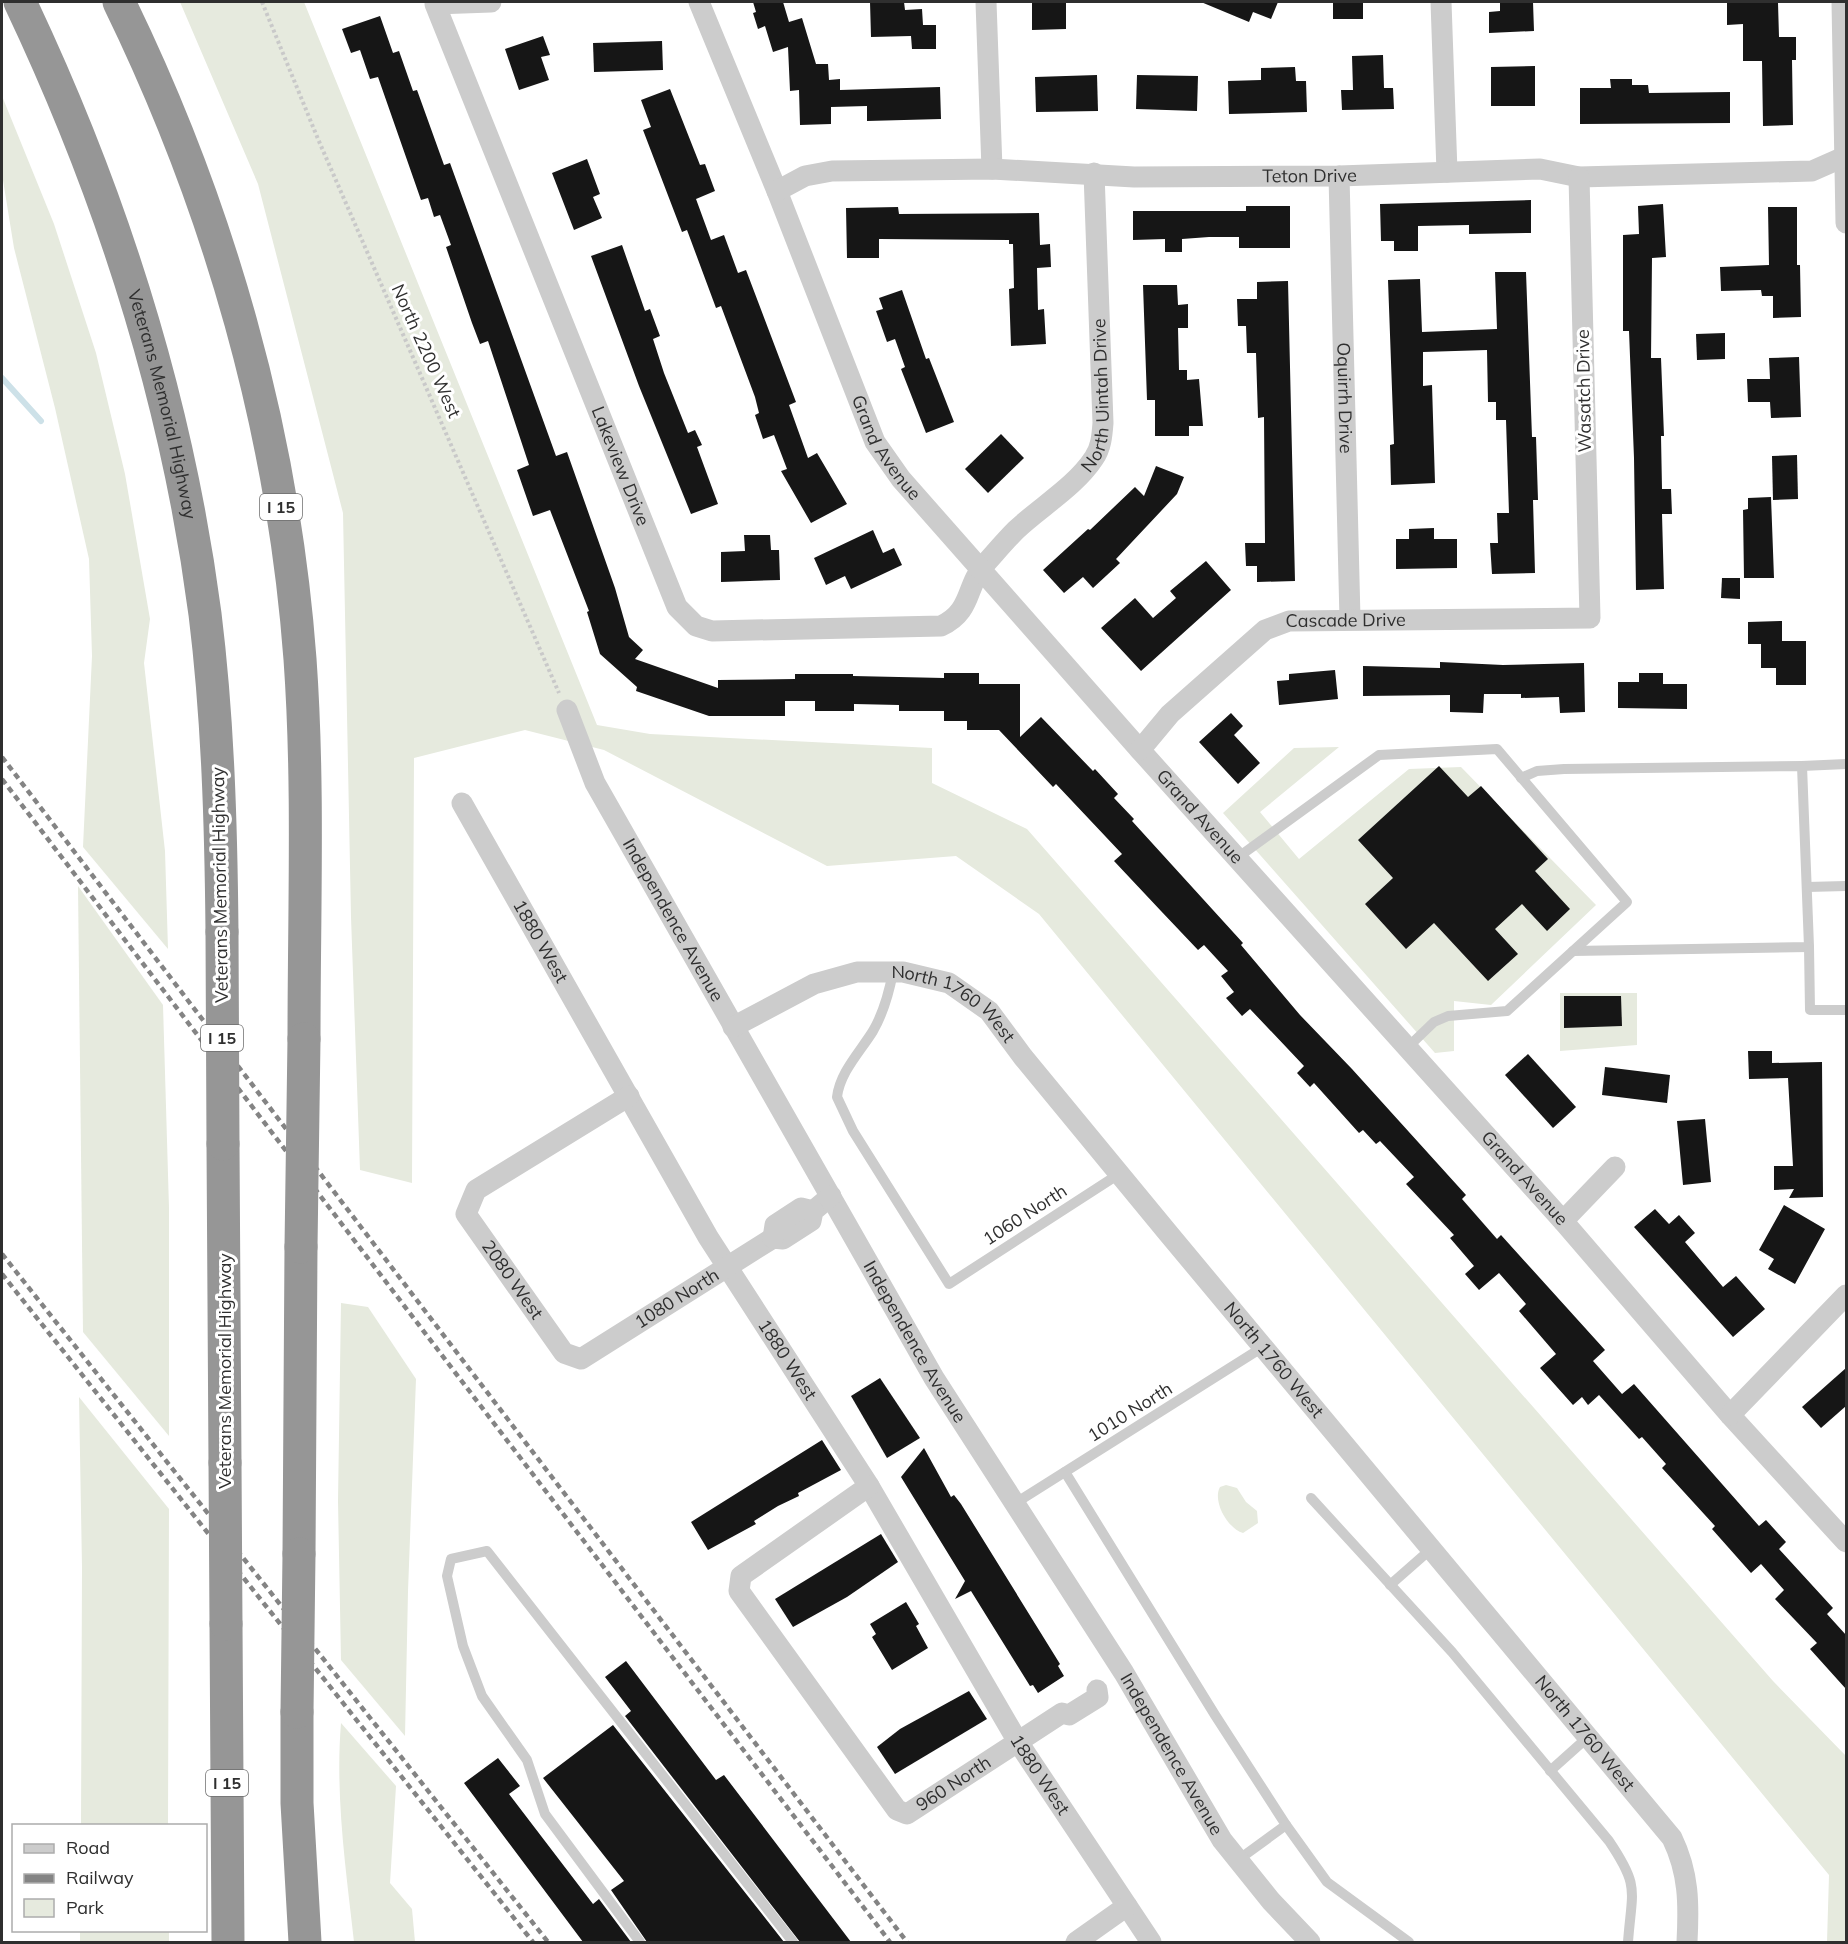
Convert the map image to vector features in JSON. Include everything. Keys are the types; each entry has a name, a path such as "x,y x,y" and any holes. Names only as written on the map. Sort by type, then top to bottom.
{"highway":[{"name":"Veterans Memorial Highway","path":"20,2 78,132 104,197 142,316 180,466 195,546 212,686 218,757 222,932 228,1942"},
{"name":"I 15","path":"119,2 172,119 213,229 247,343 275,467 292,575 303,705 304,1039 297,1712 298,1813 305,1942"}],"street":[{"name":"Lakeview Drive","path":"491,2 435,4 682,614 696,626 712,631 933,628 949,622 967,604 980,569"},
{"name":"Grand Avenue","path":"699,2 777,191 875,442 901,480 1563,1221 1730,1415 1846,1542"},
{"path":"986,2 992,169"},
{"path":"1441,2 1447,172"},
{"path":"1842,2 1846,223"},
{"name":"Teton Drive","path":"777,191 805,176 832,171 992,169 1134,177 1339,176 1540,169 1579,177 1812,171 1845,157"},
{"name":"North Uintah Drive","path":"980,569 1014,531 1084,471 1095,457 1101,440 1094,173"},
{"name":"Oquirrh Drive","path":"1339,176 1350,619"},
{"name":"Wasatch Drive","path":"1579,177 1590,605"},
{"name":"Cascade Drive","path":"1140,750 1170,714 1272,625 1289,621 1350,619 1590,618 1590,605"},
{"name":"Independence Avenue","path":"567,710 595,783 934,1377 1124,1673 1222,1840 1310,1942"},
{"name":"1880 West","path":"462,803 726,1266 870,1486 1018,1742 1151,1942"},
{"name":"North 1760 West","path":"733,1027 814,984 857,972 893,972 949,983 989,1011 1119,1174 1672,1838 1688,1882 1686,1942"},
{"name":"2080 West","path":"581,1359 564,1353 466,1214 476,1190 629,1096"},
{"path":"1563,1221 1615,1167"},
{"name":"1080 North","path":"581,1359 726,1266 773,1238 783,1239 811,1221 813,1211 831,1196"},
{"path":"1730,1415 1846,1295"},
{"name":"960 North","path":"870,1486 741,1576 739,1591 897,1810 907,1814 1062,1713 1069,1715 1098,1697 1098,1690 1124,1673"},
{"path":"1076,1942 1127,1906"}],"lane":[{"path":"1237,858 1379,755 1497,749 1627,902 1507,1011 1448,1016 1434,1022 1407,1048"},
{"path":"1521,778 1537,771 1564,769 1846,764"},
{"path":"1802,766 1810,1010 1846,1010"},
{"path":"1806,887 1846,886"},
{"path":"1573,951 1809,947"},
{"name":"1060 North","path":"893,972 888,998 874,1029 838,1086 837,1097 840,1109 949,1284 1119,1174"},
{"name":"1010 North","path":"1014,1504 1263,1347"},
{"path":"1065,1472 1215,1715 1286,1825 1327,1882 1409,1942"},
{"path":"1311,1498 1452,1652 1609,1840 1628,1868 1634,1887 1628,1942"},
{"path":"1390,1585 1431,1549"},
{"path":"640,1942 545,1814 527,1760 482,1696 463,1647 447,1576 451,1559 486,1551 793,1942"},
{"path":"1550,1771 1588,1737"},
{"path":"1238,1860 1286,1825"}],"path":[{"name":"North 2200 West","path":"262,2 318,139 480,507 534,641 567,710"}],"green space":[{"path":"180,2 304,2 597,725 650,734 932,748 932,783 1027,829 1773,1681 1846,1756 1846,1942 1827,1942 1829,1875 1039,914 956,856 827,866 604,750 525,730 414,758 412,1183 360,1170 351,917 343,513 258,184"},
{"path":"2,96 54,224 96,353 125,474 150,619 144,663 165,851 168,949 83,847 92,656 89,559 55,408 14,248 2,174"},
{"path":"1339,747 1260,812 1299,859 1409,769 1461,767 1596,905 1491,1005 1454,1001 1454,1051 1435,1053 1223,813 1294,748"},
{"path":"78,886 163,1005 169,1208 169,1436 83,1332"},
{"path":"1560,993 1637,993 1637,1045 1560,1051"},
{"path":"341,1303 368,1307 416,1379 405,1736 341,1660 338,1501"},
{"path":"79,1397 169,1509 168,1824 81,1824 82,1567"},
{"path":"1226,1485 1237,1488 1246,1502 1257,1511 1258,1523 1243,1533 1232,1526 1220,1507 1218,1493 1220,1487"},
{"path":"341,1723 396,1786 390,1883 412,1909 415,1942 354,1942 340,1806"},
{"path":"80,1932 169,1932 169,1942 80,1942"}],"building":[{"path":"753,2 783,2 789,22 802,18 816,64 828,64 829,80 840,79 840,90 940,87 941,119 867,121 867,106 831,107 831,124 800,125 799,90 790,91 788,47 773,52 765,26 758,29 753,13 756,12"},
{"path":"870,2 904,2 905,10 922,9 923,25 936,25 936,49 912,49 911,36 871,37"},
{"path":"1032,2 1066,2 1066,29 1032,30"},
{"path":"1201,2 1278,2 1271,19 1253,12 1249,22"},
{"path":"1333,2 1363,2 1363,19 1333,19"},
{"path":"1500,2 1533,2 1534,31 1489,33 1489,12 1500,11"},
{"path":"1727,2 1778,3 1779,37 1796,37 1796,60 1792,60 1793,125 1763,126 1762,61 1743,61 1743,24 1727,25"},
{"path":"380,16 393,53 399,51 413,91 417,90 444,165 450,163 556,456 567,452 615,588 629,637 643,650 635,659 718,688 718,680 795,679 795,674 944,678 944,673 979,673 979,684 1020,684 1020,737 1041,717 1093,771 1095,769 1118,794 1114,798 1134,819 1132,821 1243,943 1241,945 1300,1015 1466,1195 1462,1199 1497,1239 1501,1235 1605,1350 1593,1361 1622,1394 1634,1384 1759,1526 1766,1520 1786,1542 1779,1549 1833,1608 1827,1614 1846,1635 1846,1689 1810,1649 1817,1643 1775,1599 1784,1590 1761,1564 1751,1573 1712,1529 1715,1526 1662,1468 1666,1464 1642,1437 1639,1439 1599,1395 1588,1405 1582,1397 1573,1405 1540,1368 1556,1354 1519,1311 1526,1304 1499,1273 1479,1290 1465,1274 1474,1266 1450,1238 1454,1235 1406,1184 1414,1177 1380,1141 1376,1144 1363,1130 1359,1133 1314,1083 1310,1087 1297,1073 1304,1066 1250,1009 1242,1016 1226,998 1234,992 1221,976 1228,971 1204,945 1198,950 1114,861 1122,854 1056,784 1053,787 999,730 967,730 967,721 944,721 944,711 899,711 899,705 854,704 854,711 815,711 815,701 785,701 785,716 709,716 636,691 637,687 600,654 587,612 589,611 550,510 533,516 517,470 529,465 488,341 480,344 472,323 446,247 451,245 440,215 434,217 428,198 421,200 378,77 370,79 360,50 351,53 342,29"},
{"path":"543,36 550,55 541,57 549,80 519,90 505,49"},
{"path":"662,41 663,70 594,72 593,43"},
{"path":"1383,55 1384,88 1393,88 1394,109 1342,110 1341,90 1353,90 1352,56"},
{"path":"1535,66 1535,106 1491,106 1491,67"},
{"path":"1295,67 1296,81 1306,81 1307,112 1229,114 1228,81 1261,80 1261,68"},
{"path":"1097,75 1098,111 1036,112 1035,77"},
{"path":"1137,75 1198,76 1197,111 1136,109"},
{"path":"1610,79 1632,79 1632,85 1648,85 1649,93 1730,92 1730,123 1580,124 1580,88 1611,88"},
{"path":"670,89 700,165 705,164 715,191 696,199 711,240 724,235 738,273 746,270 796,402 789,405 808,458 817,453 847,504 811,523 781,471 787,469 774,435 763,439 755,415 759,413 755,397 721,306 716,308 687,230 682,232 643,130 651,127 641,100"},
{"path":"587,159 600,194 593,197 602,218 574,230 552,173"},
{"path":"1531,200 1531,233 1469,234 1469,225 1418,226 1418,251 1394,251 1394,241 1381,241 1380,204"},
{"path":"1663,204 1666,257 1652,258 1651,358 1661,358 1664,436 1661,436 1662,489 1671,489 1672,514 1662,514 1664,589 1636,590 1629,331 1623,331 1623,235 1639,234 1638,206"},
{"path":"1246,206 1290,206 1290,248 1239,248 1239,237 1209,237 1182,239 1182,252 1165,252 1165,239 1133,240 1133,211 1246,211"},
{"path":"898,207 899,214 1039,213 1040,245 1050,244 1051,267 1037,268 1038,310 1044,309 1046,344 1011,346 1009,289 1014,288 1013,244 1009,244 1009,240 879,239 879,258 847,258 846,208"},
{"path":"1768,207 1797,207 1797,265 1800,265 1801,317 1773,318 1773,296 1762,296 1761,290 1721,291 1720,267 1769,265"},
{"path":"622,245 645,311 650,309 660,336 653,339 688,433 695,430 702,445 697,447 718,504 691,514 639,386 591,256"},
{"path":"1495,272 1526,272 1532,437 1536,437 1538,500 1533,500 1535,573 1492,574 1490,543 1498,543 1497,513 1509,513 1506,420 1496,420 1496,402 1488,402 1487,350 1423,352 1423,386 1432,385 1435,483 1391,485 1390,445 1394,444 1388,280 1420,279 1422,332 1497,329"},
{"path":"1288,281 1295,581 1257,582 1257,566 1246,566 1245,543 1265,543 1264,417 1258,418 1256,353 1247,353 1246,326 1238,326 1237,299 1257,299 1257,282"},
{"path":"1143,285 1177,285 1178,305 1188,304 1188,328 1178,328 1179,370 1187,370 1187,380 1199,379 1203,426 1189,426 1189,436 1155,436 1155,400 1147,400"},
{"path":"902,290 926,359 929,358 954,422 926,433 901,369 905,367 895,339 887,342 876,311 883,309 879,298"},
{"path":"1725,333 1725,359 1697,360 1696,334"},
{"path":"1799,357 1801,417 1771,418 1770,402 1748,402 1747,379 1770,379 1769,358"},
{"path":"1001,434 1024,458 988,493 965,469"},
{"path":"1797,455 1798,499 1773,500 1772,456"},
{"path":"1156,466 1184,477 1177,494 1116,559 1120,563 1093,588 1083,577 1064,593 1043,570 1135,487 1144,496"},
{"path":"1771,497 1774,578 1744,578 1743,510 1748,509 1748,498"},
{"path":"1434,528 1434,539 1457,539 1457,568 1396,569 1396,539 1409,539 1409,529"},
{"path":"873,530 883,553 894,548 902,565 851,589 845,576 826,585 814,558"},
{"path":"744,535 770,535 771,550 779,550 780,580 721,582 721,552 745,551"},
{"path":"1206,561 1231,590 1141,671 1101,628 1135,598 1153,618 1176,598 1170,591"},
{"path":"1722,578 1740,578 1740,599 1721,598"},
{"path":"1782,621 1782,641 1806,641 1806,685 1776,685 1776,668 1761,668 1761,644 1748,644 1748,622"},
{"path":"1440,662 1503,665 1584,663 1585,712 1560,713 1559,697 1521,698 1521,694 1484,694 1483,713 1450,712 1450,695 1363,696 1363,666 1440,668"},
{"path":"1335,670 1338,699 1279,705 1277,681 1289,680 1289,674"},
{"path":"1639,673 1663,673 1663,684 1687,684 1687,709 1618,708 1618,682 1639,682"},
{"path":"1231,713 1243,726 1234,735 1260,763 1238,784 1199,742"},
{"path":"1439,766 1468,797 1481,786 1548,859 1535,871 1570,909 1547,931 1522,904 1495,929 1518,954 1488,981 1434,923 1406,949 1365,904 1393,878 1358,840"},
{"path":"1564,996 1621,996 1622,1026 1564,1028"},
{"path":"1748,1051 1772,1051 1772,1063 1822,1062 1823,1197 1789,1198 1794,1189 1774,1190 1774,1166 1793,1166 1788,1078 1749,1079"},
{"path":"1528,1054 1576,1107 1553,1128 1505,1075"},
{"path":"1605,1067 1670,1075 1667,1103 1602,1095"},
{"path":"1705,1119 1711,1182 1683,1185 1677,1121"},
{"path":"1784,1205 1825,1229 1795,1284 1768,1269 1774,1259 1759,1250"},
{"path":"1655,1209 1669,1224 1679,1215 1695,1233 1685,1242 1723,1287 1736,1276 1765,1309 1733,1337 1634,1227"},
{"path":"1846,1368 1846,1406 1821,1428 1802,1407"},
{"path":"880,1378 920,1438 887,1458 851,1396"},
{"path":"822,1440 841,1470 798,1493 799,1496 754,1521 756,1524 708,1550 691,1522"},
{"path":"924,1448 951,1497 954,1495 961,1504 1060,1664 1058,1666 1064,1676 1038,1693 1033,1685 1030,1686 971,1591 955,1599 965,1581 901,1477"},
{"path":"881,1534 898,1562 847,1597 793,1627 775,1599"},
{"path":"906,1602 919,1624 916,1626 928,1648 892,1670 872,1637 876,1634 870,1624"},
{"path":"626,1661 716,1780 724,1775 851,1942 800,1942 625,1716 631,1711 605,1677"},
{"path":"969,1691 987,1719 895,1774 877,1747 900,1729"},
{"path":"613,1725 784,1942 647,1942 611,1890 624,1881 543,1778"},
{"path":"498,1758 520,1786 509,1794 593,1904 599,1899 631,1942 583,1942 464,1783"}],"waterway":[{"path":"2,378 41,421"}],"railway":[{"path":"2,757 907,1942"},
{"path":"2,779 890,1942"},
{"path":"2,1254 548,1942"},
{"path":"2,1274 533,1942"}]}
